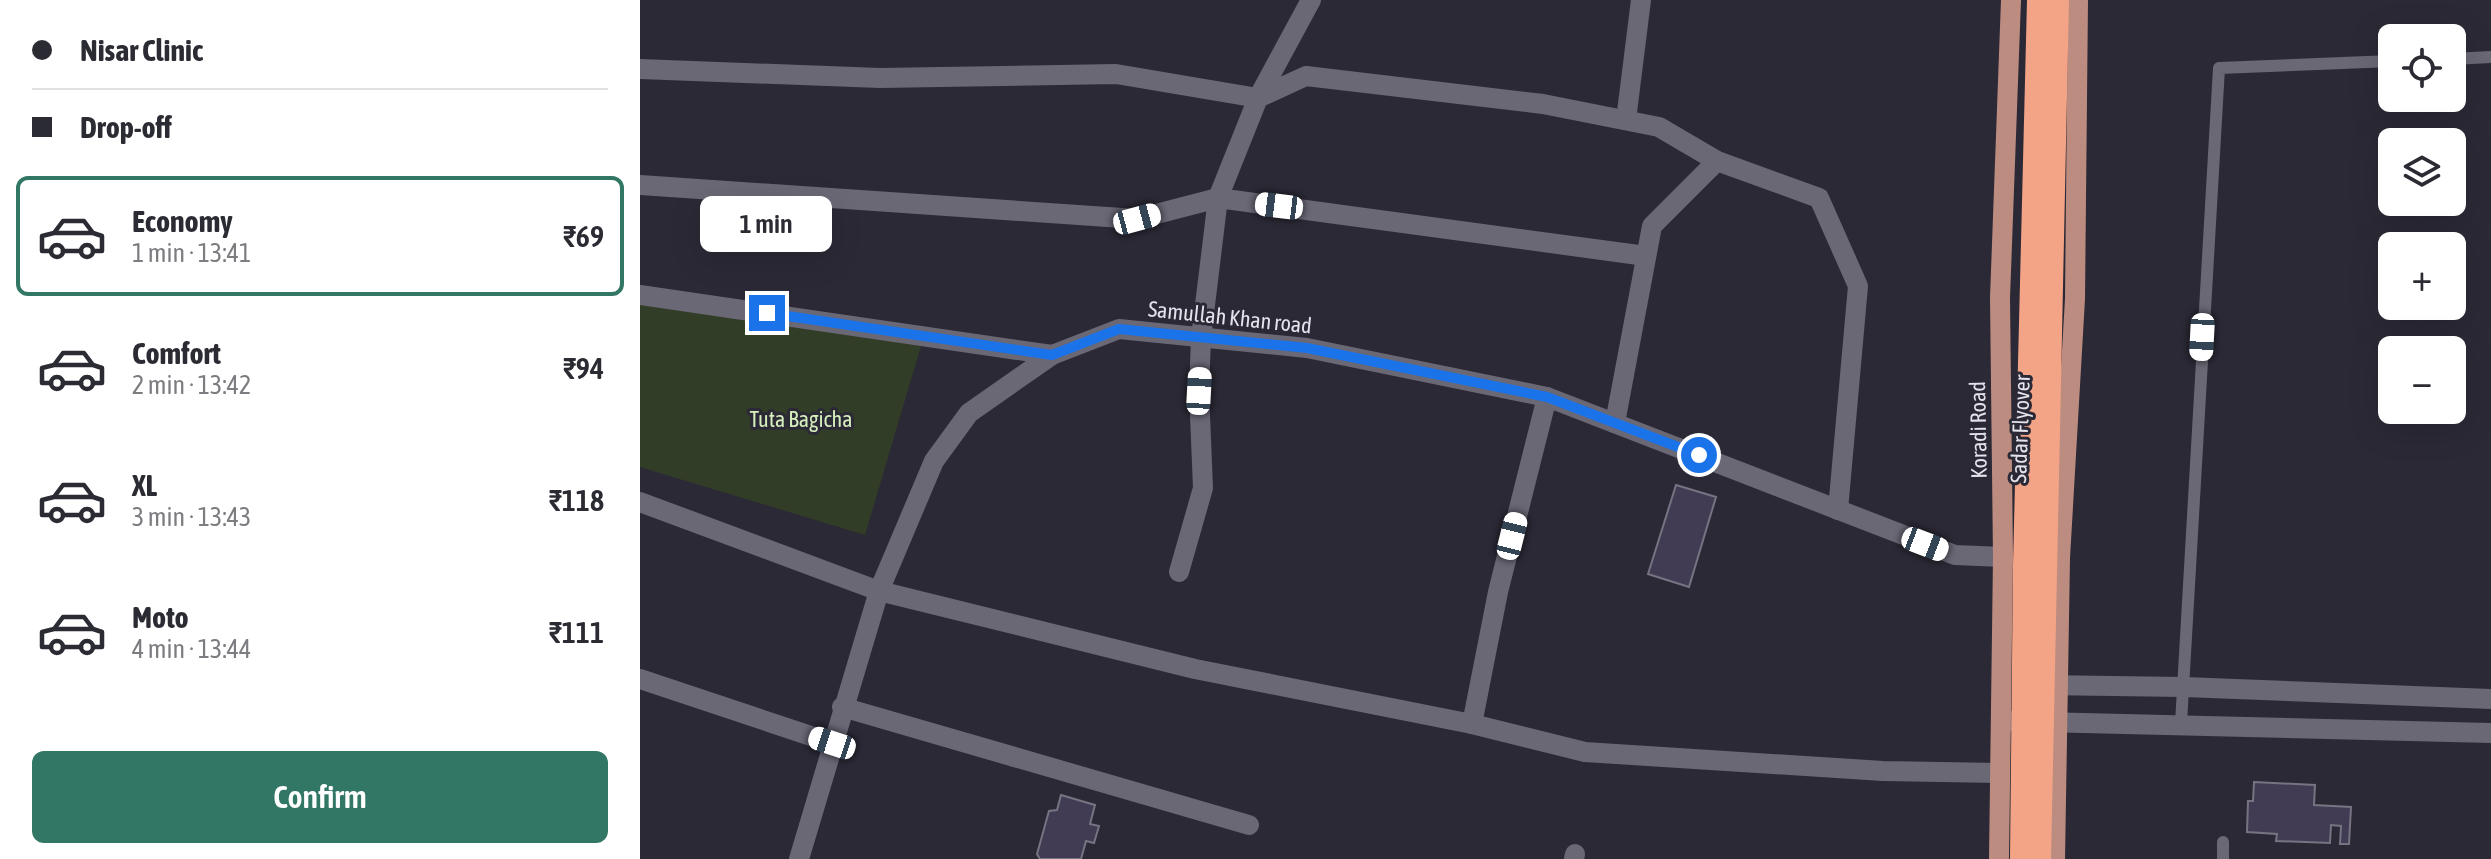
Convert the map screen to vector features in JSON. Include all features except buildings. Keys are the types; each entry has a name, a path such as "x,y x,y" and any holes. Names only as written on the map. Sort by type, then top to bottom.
{"highway":[{"name":"Sadar Flyover","path":"2022,859 2025,565 2039,0"},
{"name":"Sadar Flyover","path":"2039,859 2057,0"}],"main road":[{"name":"Koradi Road","path":"1999,859 2003,557 2000,298 2011,0"},
{"path":"2055,859 2060,558 2075,299 2078,0"}],"street":[{"path":"1179,572 1203,488 1199,391 1201,338 1218,198 1258,98 1311,0"},
{"path":"1626,120 1641,0"},
{"path":"640,69 880,78 1116,74 1258,98 1306,76 1543,104 1659,127 1717,161 1819,198 1858,286 1838,510"},
{"path":"1615,423 1652,226 1717,161"},
{"path":"640,185 1137,219 1218,198 1646,256"},
{"path":"640,295 1052,355"},
{"name":"Samullah Khan road","path":"799,859 879,591 934,461 969,413 1052,355 1119,329 1307,348 1547,397 1955,555 2003,557"},
{"path":"1472,724 1498,592 1547,397"},
{"path":"640,502 879,591 1195,669 1472,724 1585,752 1883,771 1999,773"},
{"path":"640,679 832,743"},
{"path":"2002,685 2184,687 2491,699"},
{"path":"842,707 1249,825"},
{"path":"2001,721 2181,723 2491,733"}],"lane":[{"path":"2466,58 2491,57"},
{"path":"2181,723 2219,68 2378,62"},
{"path":"2223,842 2223,859"}],"green space":[{"name":"Tuta Bagicha","path":"640,297 921,346 865,535 640,467"}],"route":[{"path":"767,313 1052,355 1119,329 1307,348 1547,397 1699,455"}]}
